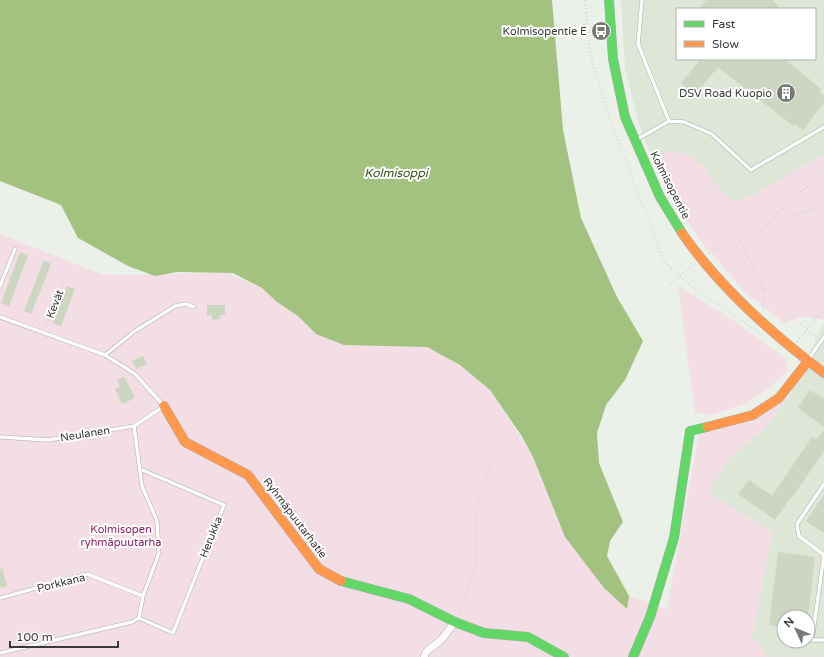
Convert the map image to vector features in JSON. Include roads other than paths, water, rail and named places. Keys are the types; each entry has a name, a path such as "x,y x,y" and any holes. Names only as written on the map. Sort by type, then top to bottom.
{"street":[{"name":"Kolmisopentie","path":"609,0 613,60 625,118 664,204 701,260 728,289 762,322 824,373"},
{"path":"632,657 650,617 674,538 690,431 753,415 778,398 808,361"},
{"name":"Ryhmäpuutarhatie","path":"164,406 185,442 248,475 320,569 345,583 409,599 455,622 484,633 528,637 564,657"},
{"path":"424,657 426,652 452,628 455,622"}],"lane":[{"path":"642,0 638,44 669,121"},
{"path":"635,140 669,121 684,122 712,134 751,170 824,127"},
{"path":"0,286 15,249"},
{"path":"105,355 136,331 175,306 186,304 194,307"},
{"path":"0,317 105,355 135,374 164,406"},
{"path":"808,361 824,337"},
{"name":"Neulanen","path":"0,437 48,440 134,426 164,406"},
{"path":"0,653 132,622 139,618 143,596 159,553 157,520 142,486 134,426"},
{"name":"Herukka","path":"139,618 173,633 224,505 140,469"},
{"path":"815,609 824,555 799,536 797,524 824,484"},
{"name":"Porkkana","path":"0,598 87,574 143,596"}],"water":[{"name":"Kolmisoppi","path":"0,0 552,0 563,130 581,218 617,297 643,341 625,380 606,405 597,433 599,463 623,522 610,541 607,556 629,596 627,609 604,588 565,537 533,457 521,435 490,390 460,365 427,347 344,345 316,334 298,316 277,302 262,288 233,273 177,272 155,276 128,266 78,238 61,205 0,181"}],"place":[{"name":"Kolmisopentie E","path":"601,31"},
{"name":"DSV Road Kuopio","path":"786,93"}],"park label":[{"name":"Kolmisopen ryhmäpuutarha","path":"121,535"}]}
